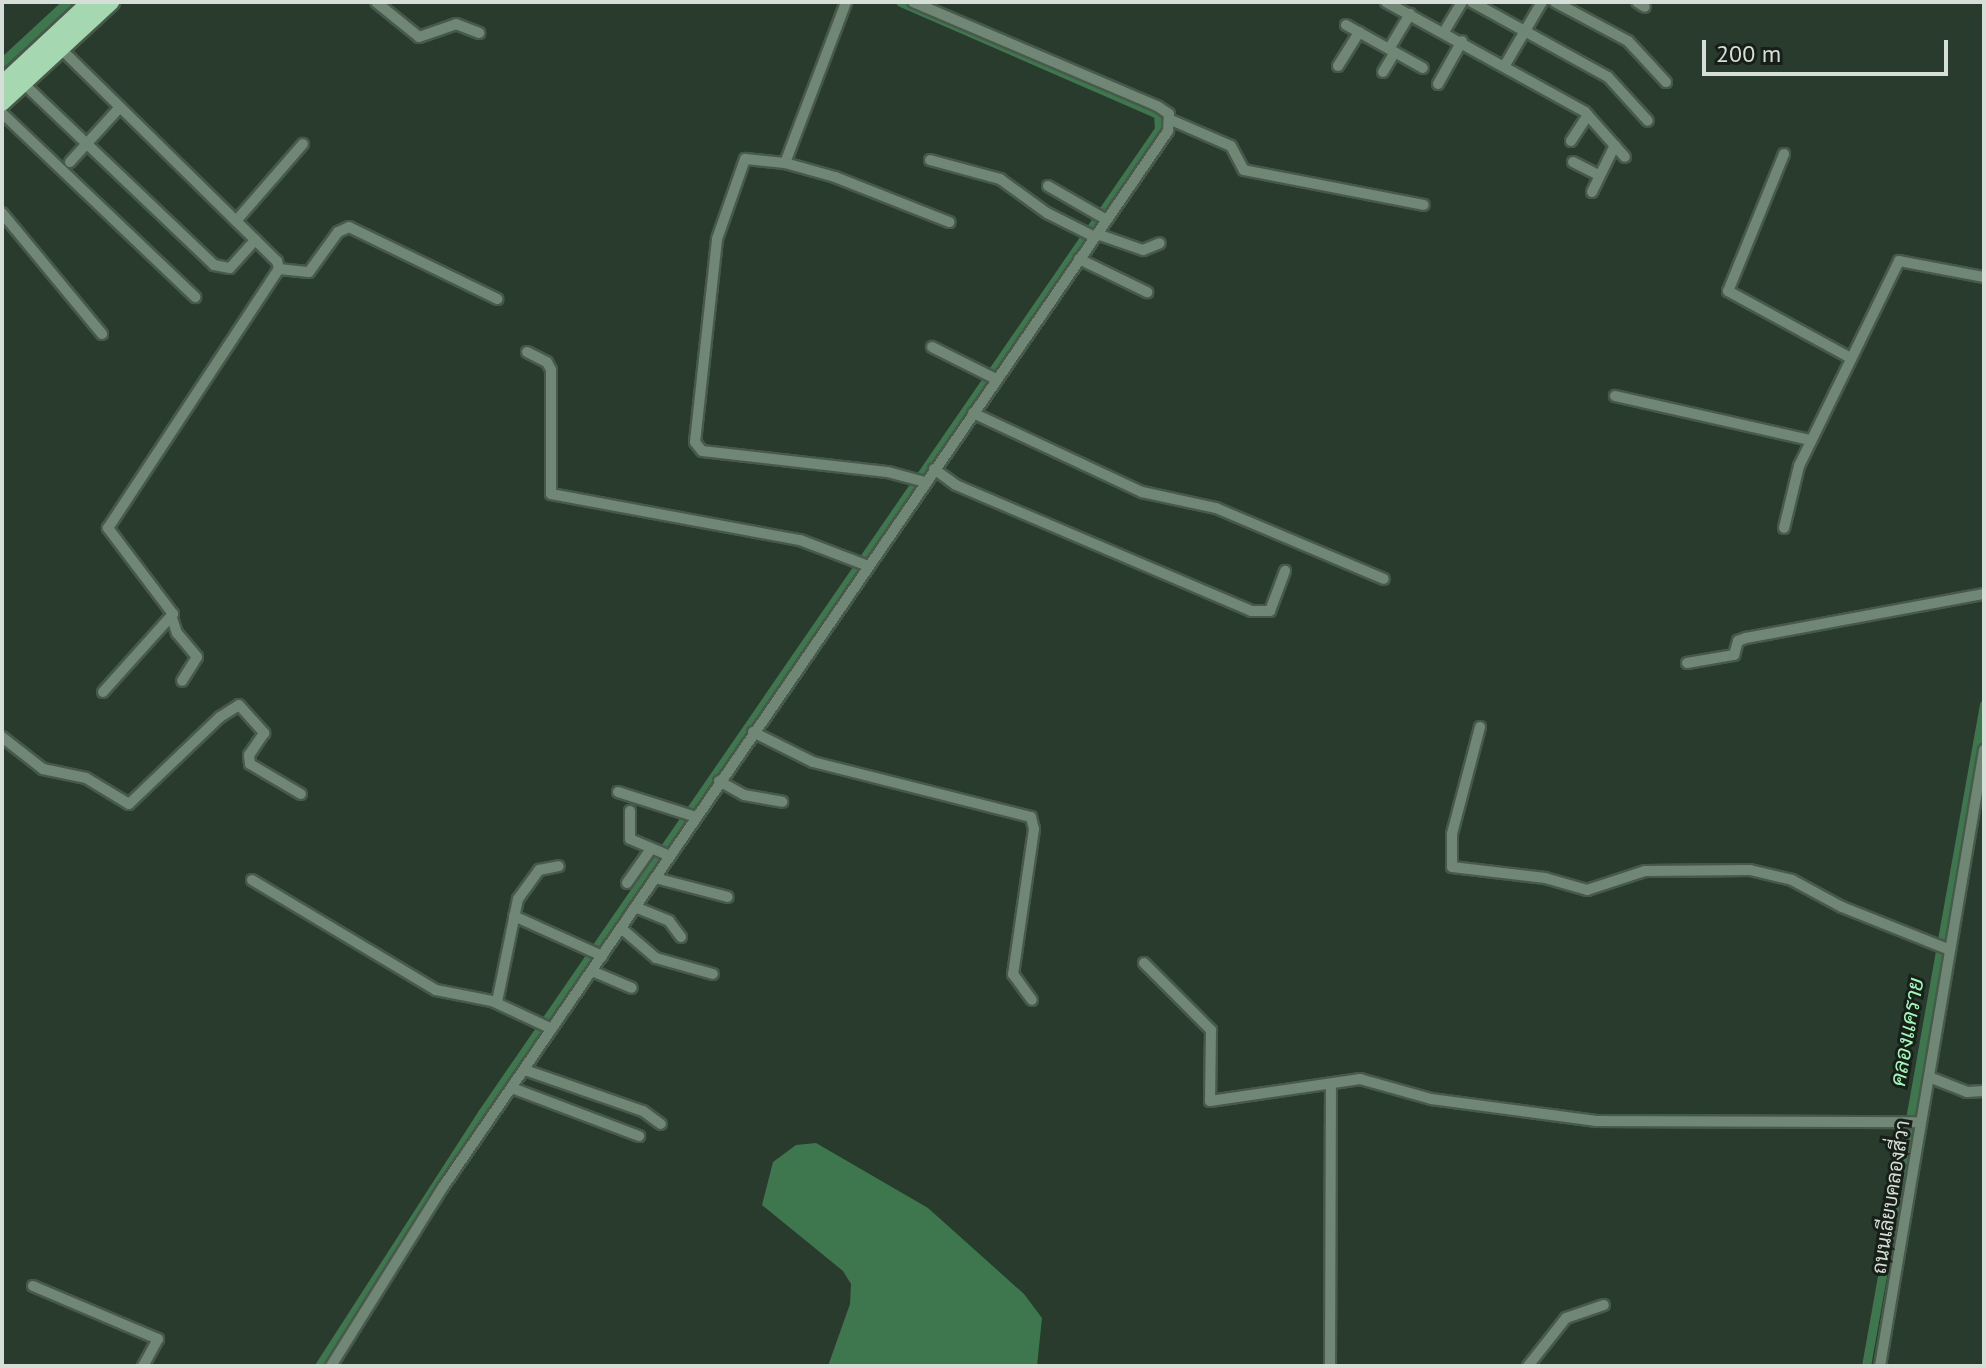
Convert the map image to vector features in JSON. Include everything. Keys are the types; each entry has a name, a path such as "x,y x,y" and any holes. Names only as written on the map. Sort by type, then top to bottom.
{"main road":[{"path":"2,84 90,2"},
{"path":"2,103 111,2"}],"street":[{"path":"376,2 419,37 456,24 479,33"},
{"path":"785,163 846,2"},
{"path":"913,2 1157,106 1171,120 1231,146 1244,170 1424,205"},
{"path":"1386,2 1505,65 1588,115 1625,157"},
{"path":"1444,32 1462,2"},
{"path":"1472,2 1608,77 1648,121"},
{"path":"1505,65 1542,2"},
{"path":"1555,2 1628,41 1666,82"},
{"path":"1383,72 1410,14"},
{"path":"1346,25 1423,68"},
{"path":"1338,66 1359,32"},
{"path":"1438,84 1462,41"},
{"path":"61,49 255,240 279,269 309,272 338,232 349,227 497,299"},
{"path":"23,83 214,265 230,268 255,240"},
{"path":"70,162 120,107"},
{"path":"2,113 195,297"},
{"path":"1571,141 1588,115"},
{"path":"331,1366 443,1187 525,1070 547,1025 592,971 596,953 621,928 919,479 934,469 973,413 990,375 1079,259 1092,234 1107,220 1168,131 1171,120"},
{"path":"236,221 303,144"},
{"path":"1592,192 1615,145"},
{"path":"1784,154 1728,291 1851,358"},
{"path":"919,479 695,447 711,272 720,228 745,159 785,163 949,222"},
{"path":"930,160 1000,179 1047,213 1092,234 1143,250 1152,251 1160,243"},
{"path":"1573,162 1600,176"},
{"path":"1048,186 1107,220"},
{"path":"2,213 102,334"},
{"path":"1079,259 1147,292"},
{"path":"1784,528 1811,440 1899,261 1984,277"},
{"path":"182,681 197,657 177,633 167,603 108,528 279,269"},
{"path":"932,347 990,375"},
{"path":"527,352 547,362 551,370 551,494 800,540 863,563"},
{"path":"1615,396 1811,440"},
{"path":"973,413 1142,492 1216,508 1384,579"},
{"path":"934,469 956,485 1251,611 1270,611 1285,571"},
{"path":"1687,663 1734,655 1738,641 1746,638 1984,594"},
{"path":"103,692 172,618"},
{"path":"2,737 43,769 86,778 129,804 220,717 239,705 264,733 249,755 250,764 301,794"},
{"path":"1480,727 1452,834 1452,867 1545,878 1587,890 1645,871 1750,870 1792,880 1946,949"},
{"path":"753,732 813,762 1031,817 1034,829 1013,974 1032,1000"},
{"name":"ถนนเลียบคลองสี่วา","path":"1880,1366 1929,1077 1946,949 1984,750"},
{"path":"719,781 744,795 782,802"},
{"path":"618,792 696,817"},
{"path":"630,811 627,835 670,856"},
{"path":"1970,831 1984,834"},
{"path":"627,883 651,849"},
{"path":"497,1002 514,916 531,877 559,866"},
{"path":"655,878 728,897"},
{"path":"252,880 436,990 497,1002 547,1025"},
{"path":"635,907 669,921 681,937"},
{"path":"514,916 596,953"},
{"path":"621,928 656,958 713,974"},
{"path":"1144,963 1211,1030 1210,1101 1371,1080 1431,1099 1628,1123 1919,1122"},
{"path":"592,971 632,988"},
{"path":"525,1070 643,1111 661,1124"},
{"path":"1929,1077 1967,1092 1984,1091"},
{"path":"1330,1366 1331,1084"},
{"path":"512,1088 639,1136"},
{"path":"33,1286 158,1339 143,1366"},
{"path":"1528,1366 1566,1318 1604,1305"}],"shaded area":[{"path":"816,1143 928,1208 1024,1294 1042,1318 1037,1366 828,1366 850,1304 851,1284 843,1271 762,1205 773,1162 796,1145"}],"waterway":[{"path":"2,62 67,2"},
{"path":"319,1366 482,1113 1159,129 1158,114 900,2"},
{"name":"คลองเเคราย","path":"1866,1366 1984,704"}]}
